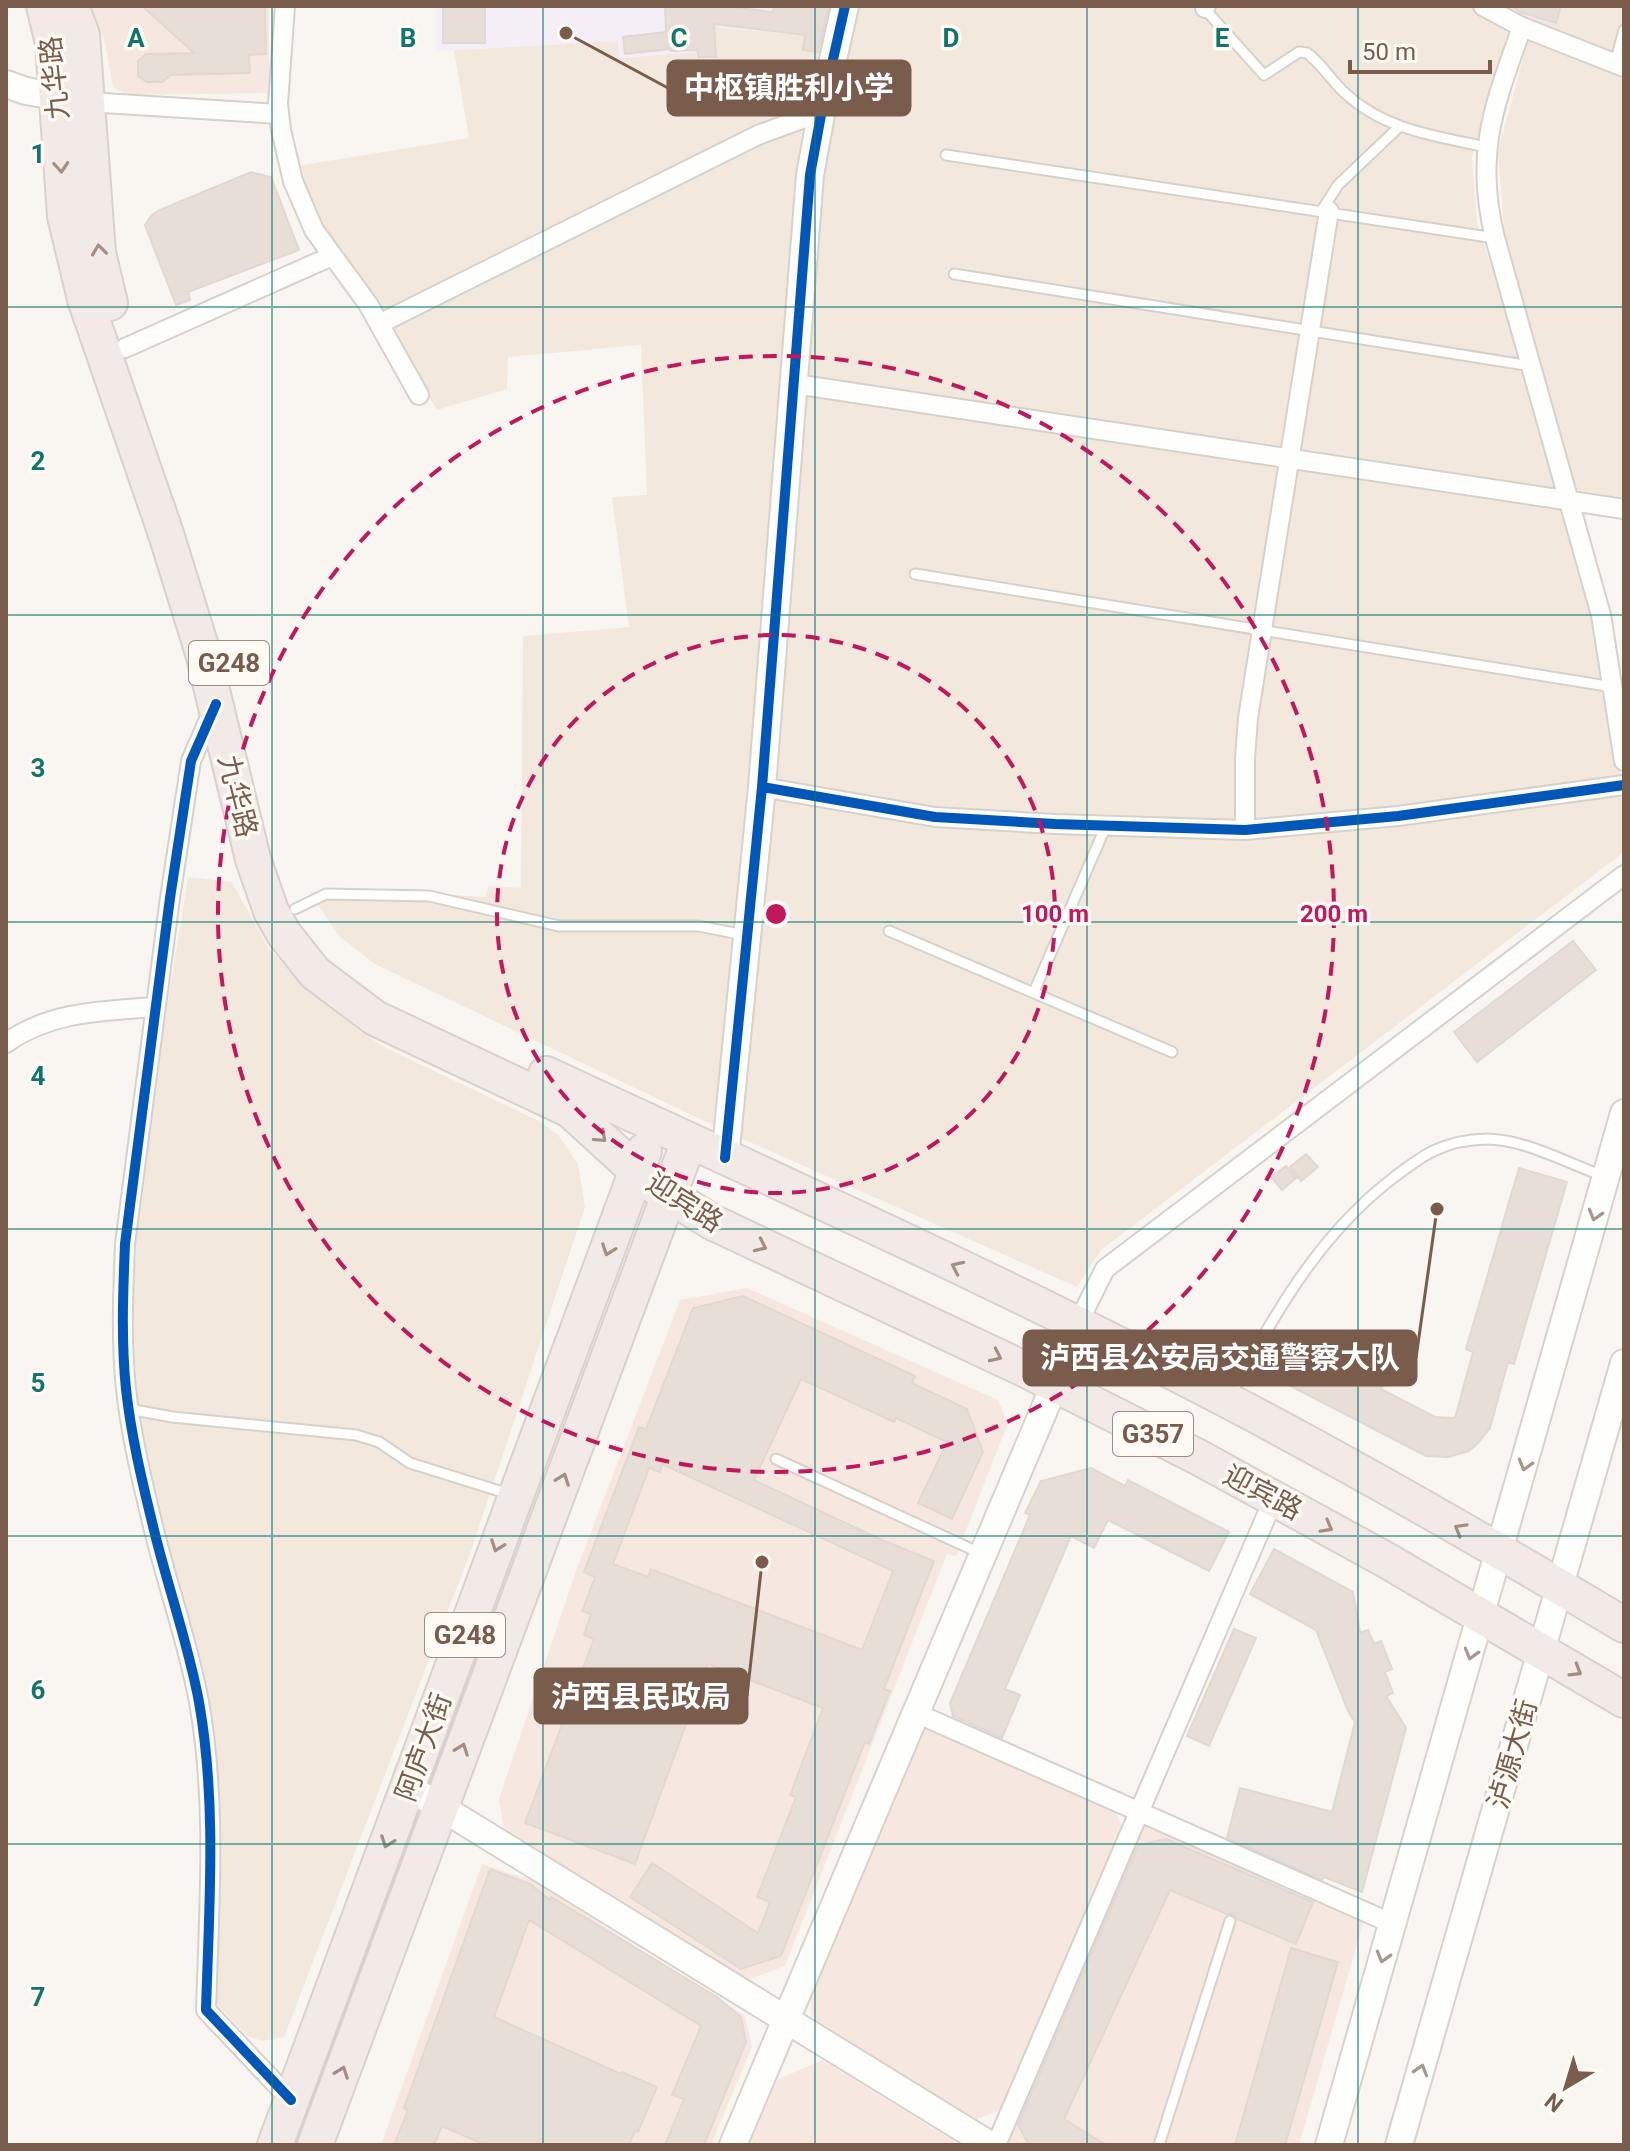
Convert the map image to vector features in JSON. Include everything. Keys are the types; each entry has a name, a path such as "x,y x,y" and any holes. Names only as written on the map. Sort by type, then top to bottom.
{"highway":[{"name":"九华路","path":"44,6 72,99 106,292 225,647 274,852 295,909 331,957 386,999 654,1124"},
{"name":"九华路","path":"71,6 82,35 72,99 65,216 85,299 166,534 203,653 253,859 271,911 298,954 315,973 375,1018 570,1110 637,1170"},
{"name":"阿庐大街","path":"275,2145 654,1124"},
{"name":"迎宾路","path":"654,1124 1228,1400 1624,1625"},
{"name":"G248","path":"315,2145 689,1141"},
{"name":"迎宾路","path":"637,1170 668,1195 737,1236 1055,1384 1274,1498 1482,1615 1624,1700"}],"street":[{"path":"285,6 279,114 293,181 314,230 368,304 419,395"},
{"path":"725,1158 762,787 810,175 845,6"},
{"path":"1483,6 1505,12 1522,27 1619,65"},
{"path":"1522,27 1494,107 1486,147 1486,191 1495,238 1601,615 1624,761"},
{"path":"6,84 72,99 279,114"},
{"path":"379,324 758,135 821,112"},
{"path":"1245,830 1245,758 1261,630 1310,330 1326,211"},
{"path":"125,348 332,256"},
{"path":"795,384 1624,509"},
{"path":"216,704 191,761 155,1007 125,1244 123,1345 129,1409 153,1528 190,1661 205,1742 211,1823 206,2010 291,2100"},
{"path":"762,787 935,817 1245,830 1369,820 1624,785"},
{"path":"1077,1325 1105,1269 1624,875"},
{"path":"6,1043 32,1028 79,1013 155,1007"},
{"path":"1329,2145 1624,1113"},
{"name":"泸源大街","path":"1399,2145 1624,1363"},
{"path":"733,2145 1055,1384"},
{"path":"408,1787 993,2145 1274,1498"},
{"path":"916,1713 1393,1924"}],"lane":[{"path":"1204,7 1264,75 1299,52 1307,53 1353,100 1381,119 1399,127 1486,147"},
{"path":"1619,65 1624,30"},
{"path":"1326,211 1338,185 1399,127"},
{"path":"946,155 1495,238"},
{"path":"954,274 1531,366"},
{"path":"915,574 1613,687"},
{"path":"1034,992 1106,826"},
{"path":"295,909 326,894 429,896 559,926 699,926 747,936"},
{"path":"889,931 1172,1052"},
{"path":"1228,1400 1270,1322 1331,1236 1375,1192 1422,1155 1467,1141 1508,1141 1606,1177"},
{"path":"129,1409 172,1417 356,1435 379,1442 410,1463 516,1496"},
{"path":"776,1459 983,1554"},
{"path":"1159,2145 1230,1921"}],"shaded area":[{"path":"91,6 269,6 269,93 128,95 113,87 105,43"},
{"path":"436,6 804,6 801,35 696,25 697,52 619,58 618,41 436,51"},
{"path":"804,6 836,6 721,1129 375,964 339,936 310,892 363,889 485,897 489,886 521,888 523,636 629,627 612,497 647,495 641,345 508,357 507,389 437,410 389,330 320,227 297,166 469,138 454,50 619,41 620,58 696,52 696,25 800,35"},
{"path":"850,6 1624,6 1624,55 1501,8 1509,28 1472,157 1477,223 1517,345 1588,592 1624,791 1624,852 1101,1250 1077,1287 734,1135 813,212"},
{"path":"1528,41 1624,78 1624,498 1578,491 1552,414 1505,243 1498,151"},
{"path":"188,877 232,882 269,949 308,991 358,1030 388,1049 539,1121 558,1135 578,1164 585,1207 472,1548 284,2037 262,2041 247,2036 216,2003 222,1848 210,1712 147,1472 134,1386 131,1341 132,1259 139,1183"},
{"path":"747,1288 998,1400 1008,1423 956,1556 947,1554 785,1966 744,1981 504,1829 499,1799 576,1571 680,1300"},
{"path":"932,1727 1114,1810 1125,1832 1004,2109 977,2119 820,2027 812,2014 810,1992 917,1734"},
{"path":"1143,1823 1364,1920 1299,2145 1015,2145 1006,2140"},
{"path":"482,1864 534,1881 745,2016 752,2047 711,2145 381,2145"},
{"path":"822,2060 960,2145 749,2145 777,2080"}],"building":[{"path":"142,6 265,6 266,54 249,55 250,73 171,75 162,82 147,82 138,76 138,61 146,54 194,53"},
{"path":"443,6 485,6 485,43 443,43"},
{"path":"665,6 724,6 773,12 774,6 829,6 818,52 803,50 805,35 714,24 716,57 698,57 698,50 671,49 625,54 623,37 666,32"},
{"path":"1513,6 1561,6 1556,23 1520,12"},
{"path":"251,172 271,177 299,250 188,292 190,300 176,305 145,225 160,210"},
{"path":"1573,941 1596,970 1477,1062 1454,1032"},
{"path":"1306,1154 1318,1167 1301,1181 1290,1167"},
{"path":"1286,1166 1296,1178 1282,1190 1271,1177"},
{"path":"1519,1168 1567,1182 1514,1364 1508,1362 1490,1428 1469,1451 1448,1457 1426,1456 1277,1379 1298,1339 1384,1384 1381,1389 1435,1417 1455,1418 1473,1352 1466,1349"},
{"path":"743,1296 915,1376 912,1383 967,1409 983,1452 952,1519 918,1503 947,1442 896,1418 894,1422 801,1379 754,1480 934,1561 884,1689 890,1691 869,1744 865,1742 781,1956 741,1969 630,1897 652,1863 758,1933 770,1902 757,1897 796,1797 790,1795 823,1708 708,1664 635,1864 525,1823 594,1639 584,1635 591,1614 582,1611 595,1577 584,1572 639,1427 646,1429 693,1308","holes":["662,1464 893,1571 862,1650 651,1569 648,1577 613,1564 649,1468 660,1472"]},
{"path":"1091,1468 1125,1486 1128,1480 1229,1532 1209,1571 1108,1520 1094,1548 1071,1536 1005,1689 1020,1695 1002,1738 953,1716 950,1703 1030,1515 1025,1513 1041,1481"},
{"path":"1274,1549 1353,1592 1360,1633 1368,1630 1374,1644 1381,1641 1392,1669 1385,1672 1393,1693 1386,1696 1406,1728 1362,1892 1324,1877 1322,1880 1227,1838 1240,1788 1332,1812 1355,1722 1316,1630 1250,1594"},
{"path":"1234,1629 1256,1638 1209,1746 1187,1736"},
{"path":"1166,1839 1313,1902 1296,1944 1237,1919 1233,1914 1170,1890 1064,2119 1106,2145 1029,2145 1018,2125 1138,1845"},
{"path":"490,1869 530,1884 550,1900 551,1897 717,1997 741,2017 746,2042 704,2145 665,2145 684,2099 672,2095 701,2026 529,1920 494,2017 657,2087 638,2132 635,2131 629,2145 485,2145 442,2126 434,2145 394,2145 408,2110 404,2108"},
{"path":"1291,1948 1338,1962 1285,2145 1235,2145"}],"cycle path":[{"path":"725,1158 762,787 810,175 845,6"},
{"path":"216,704 191,761 170,898 125,1244 123,1353 137,1458 194,1680 205,1740 210,1817 206,2010 291,2100"},
{"path":"762,787 935,817 1245,830 1398,816 1624,785"}],"place":[{"name":"中枢镇胜利小学","path":"566,33"},
{"name":"泸西县公安局交通警察大队","path":"1437,1209"},
{"name":"泸西县民政局","path":"762,1562"}]}
